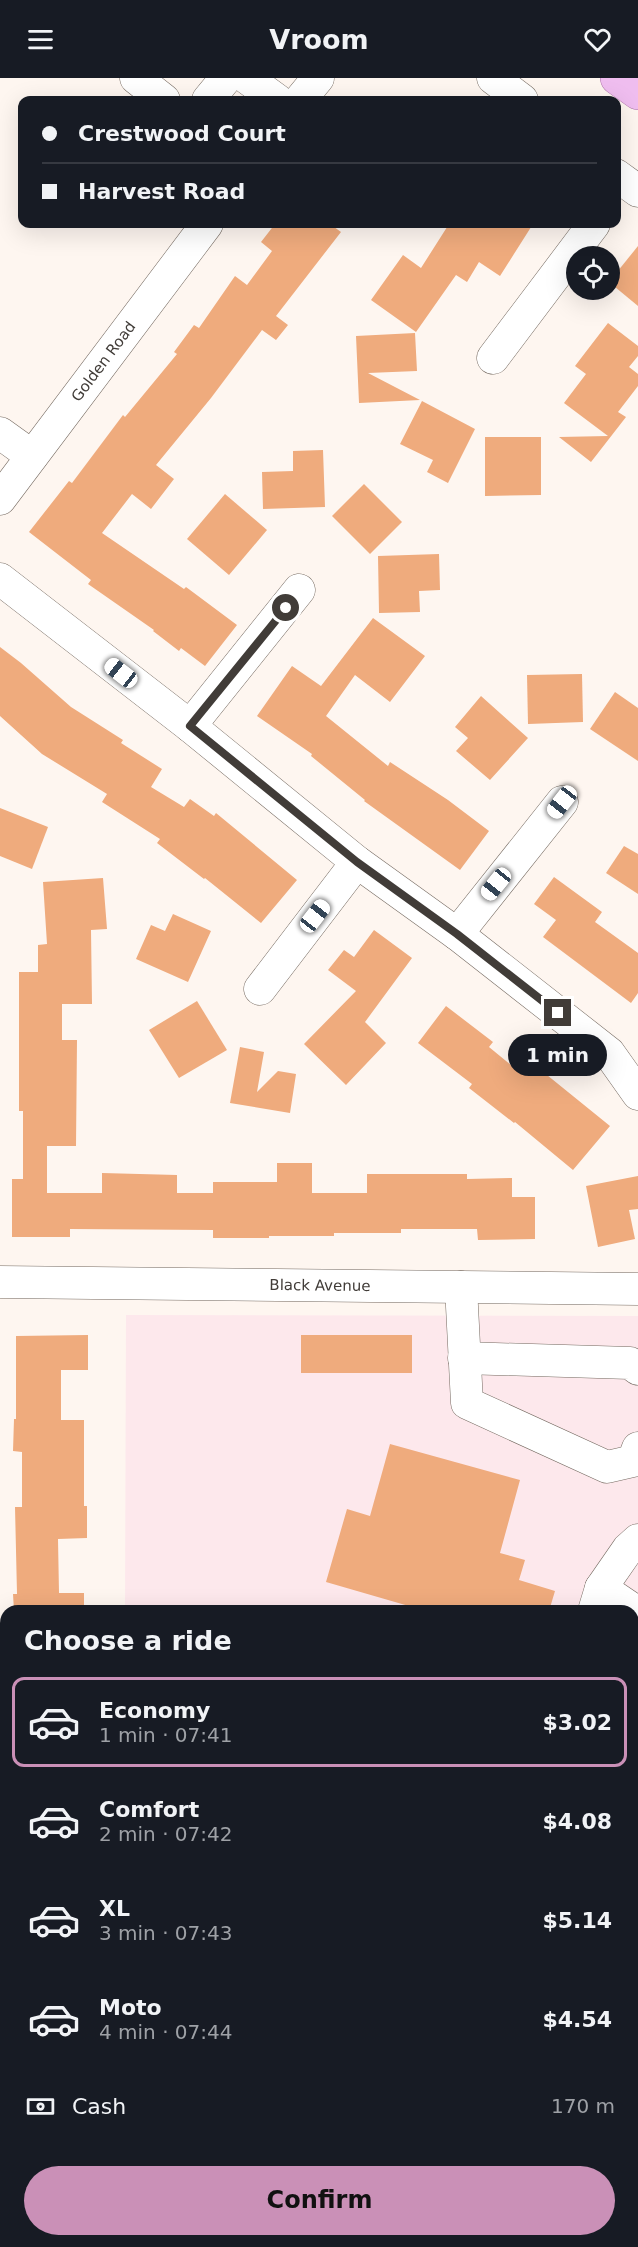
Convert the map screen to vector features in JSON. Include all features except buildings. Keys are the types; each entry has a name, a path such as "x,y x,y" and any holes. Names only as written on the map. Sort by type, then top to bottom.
{"main road":[{"path":"617,78 638,93"}],"street":[{"path":"136,78 159,96"},
{"path":"211,96 226,78"},
{"path":"247,78 272,96"},
{"path":"303,96 318,78"},
{"path":"493,78 517,96"},
{"name":"Golden Road","path":"0,499 204,228"},
{"path":"493,358 591,228"},
{"path":"0,433 32,456"},
{"path":"0,579 190,726 357,862 457,934 609,1053 638,1094"},
{"path":"190,726 300,590"},
{"path":"457,934 562,802"},
{"path":"260,989 357,862"},
{"name":"Black Avenue","path":"0,1282 638,1289"},
{"path":"461,1287 467,1403 607,1467 633,1461 638,1448"},
{"path":"464,1358 630,1363 638,1369"},
{"path":"615,1605 597,1599 628,1549 638,1540"}],"shaded area":[{"path":"126,1315 638,1316 638,1605 125,1605"}],"route":[{"path":"286,608 190,726 357,862 457,934 558,1013"}]}
